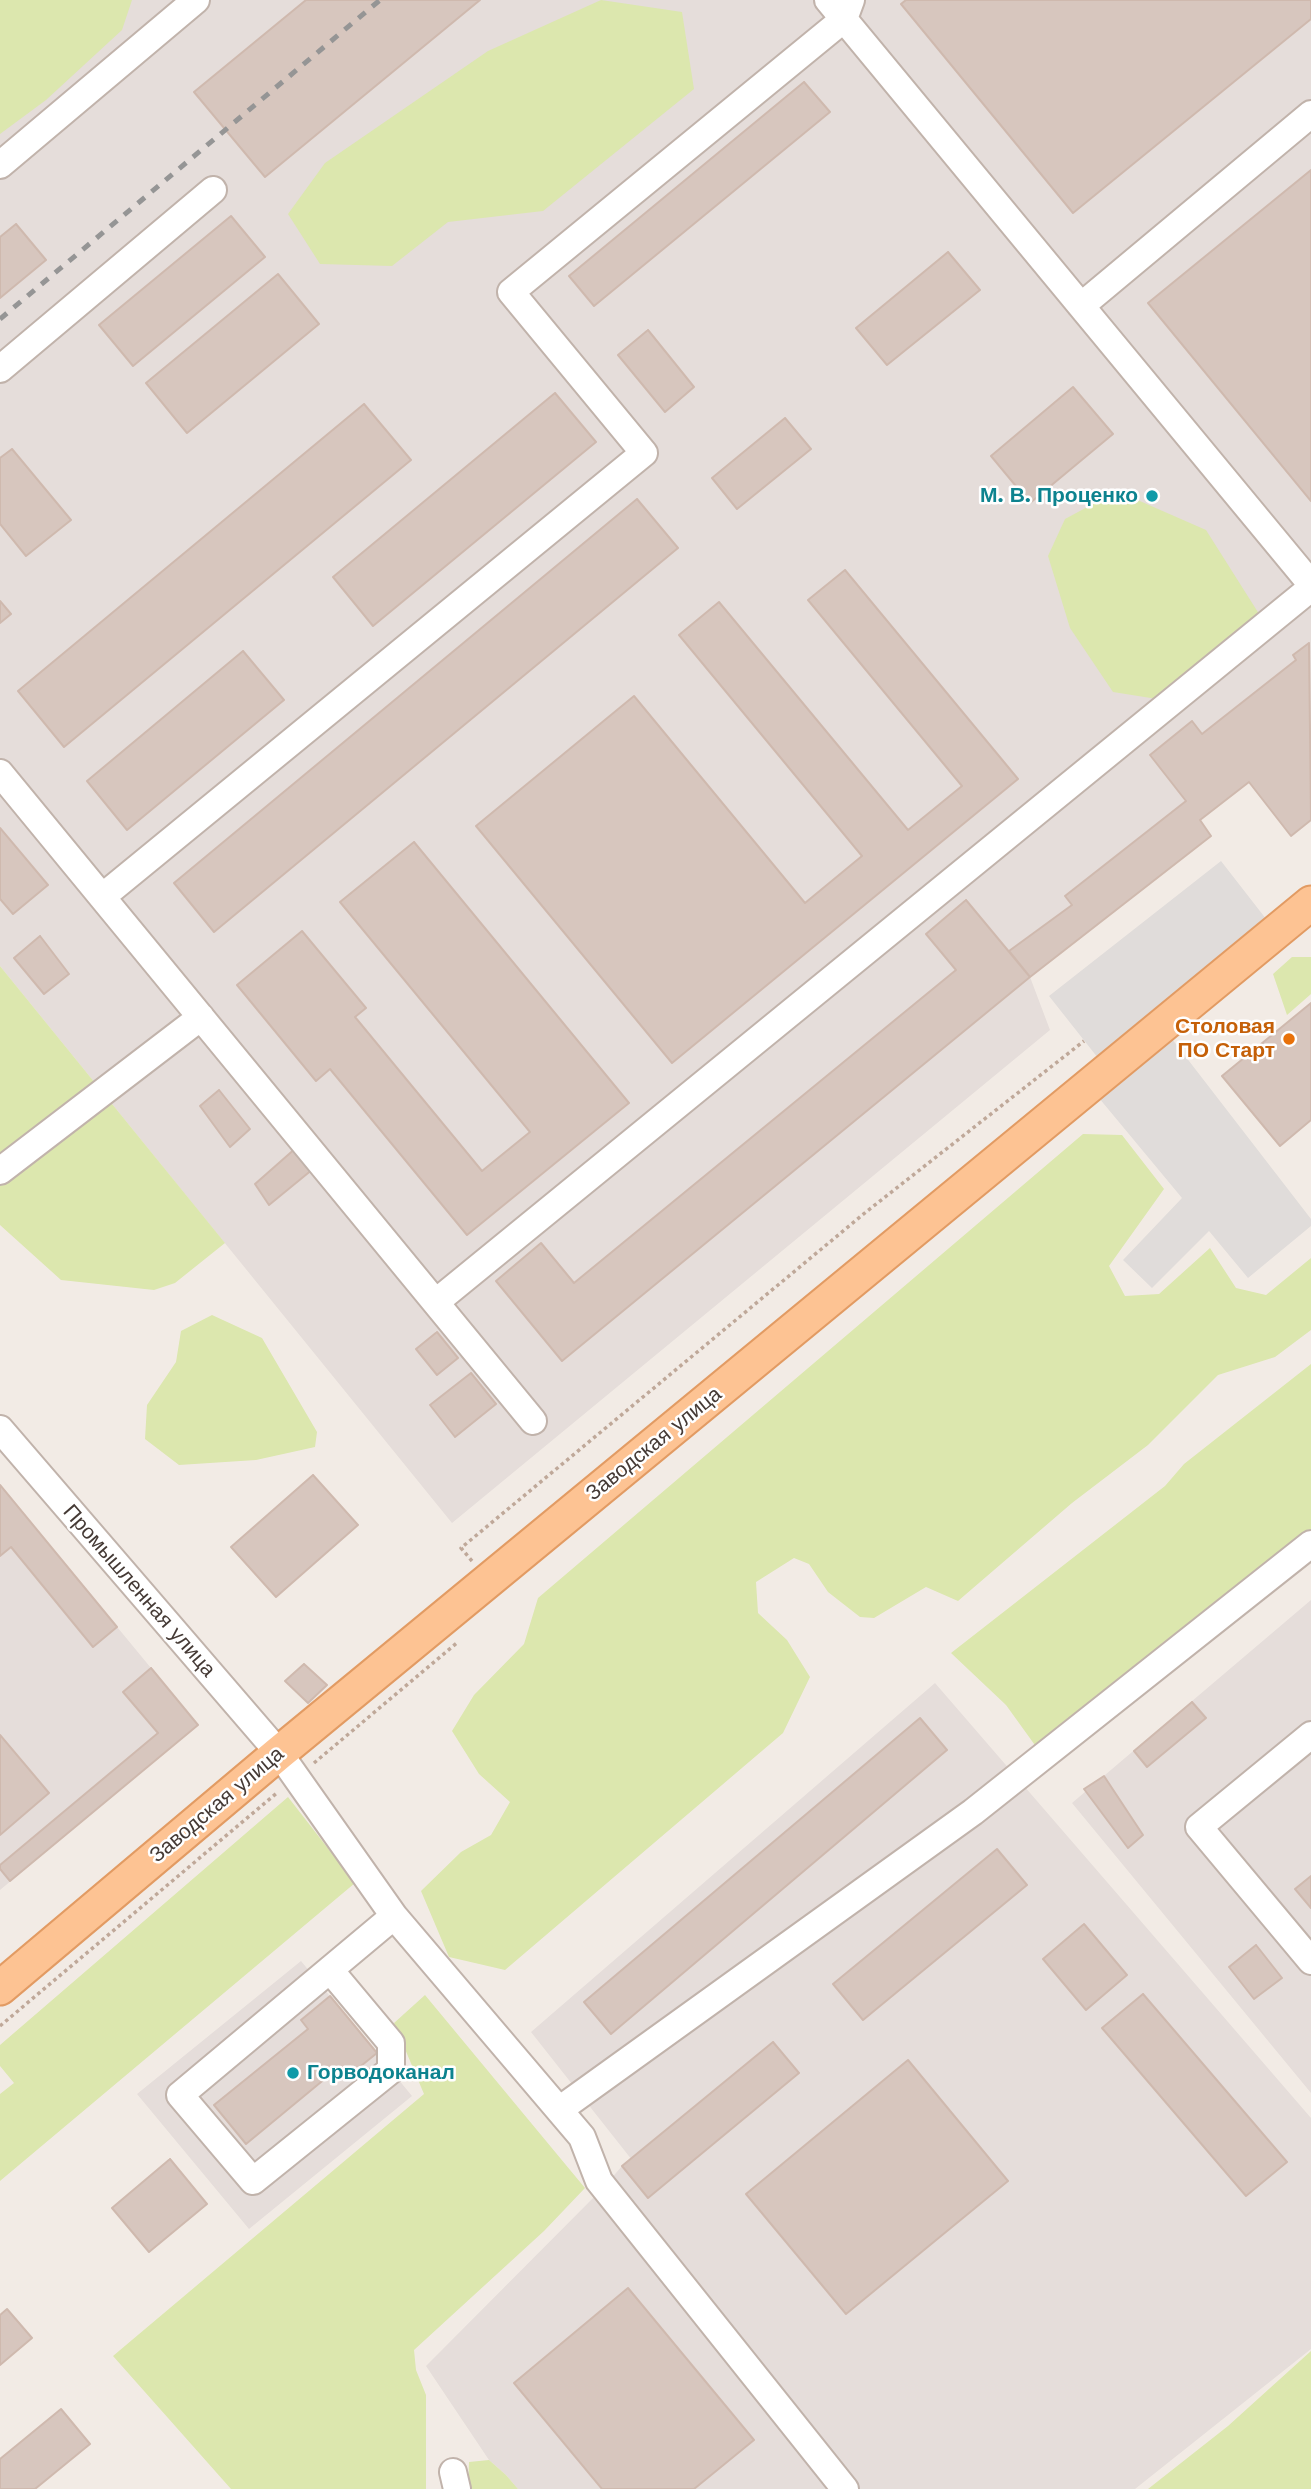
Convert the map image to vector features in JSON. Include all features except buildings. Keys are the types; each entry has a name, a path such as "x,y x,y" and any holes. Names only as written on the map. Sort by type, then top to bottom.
{"main road":[{"name":"Заводская улица","path":"0,1988 279,1753 1311,903"}],"street":[{"path":"0,166 197,0"},
{"path":"102,897 644,453 511,292 841,6 1081,306 1311,586 436,1302"},
{"path":"1081,306 1311,114"},
{"path":"0,369 214,190"},
{"path":"0,773 533,1421"},
{"path":"0,1171 201,1017"},
{"name":"Промышленная улица","path":"0,1429 279,1753 394,1916 582,2137 599,2181 845,2489"},
{"path":"559,2110 973,1812 1311,1544"},
{"path":"1311,1735 1199,1827 1311,1961"},
{"path":"330,1970 391,2043 391,2070 253,2181 180,2095 394,1916"}],"shaded area":[{"path":"0,0 1311,0 1311,820 1292,836 1249,782 1200,820 1211,836 1030,977 1050,1030 452,1523 0,966"},
{"path":"1221,861 1270,924 1098,1058 1049,996"},
{"path":"1162,1026 1311,1219 1311,1226 1248,1278 1209,1231 1152,1288 1123,1260 1182,1198 1089,1086"},
{"path":"0,1485 198,1725 0,1890"},
{"path":"1311,1600 1311,2093 1072,1803"},
{"path":"935,1683 1311,2118 1311,2349 1135,2489 518,2489 489,2460 426,2366 622,2166 632,2160 531,2032"},
{"path":"301,1961 412,2096 249,2229 137,2094"}],"green space":[{"path":"0,0 132,0 122,30 46,100 0,134"},
{"path":"601,0 682,12 694,89 543,211 448,222 392,266 320,264 288,214 325,163 488,51"},
{"path":"1117,491 1206,530 1261,617 1157,699 1113,692 1070,628 1048,556 1065,519"},
{"path":"1292,957 1311,957 1311,994 1287,1015 1273,974"},
{"path":"0,966 225,1243 175,1283 154,1290 61,1280 0,1225"},
{"path":"1083,1134 1122,1135 1164,1189 1109,1266 1125,1296 1159,1294 1210,1248 1236,1288 1266,1295 1311,1258 1311,1330 1275,1357 1218,1375 1148,1445 1072,1503 958,1601 926,1587 874,1618 860,1617 828,1592 809,1564 794,1558 756,1582 758,1613 787,1640 810,1677 783,1733 505,1970 449,1957 421,1891 461,1852 491,1835 510,1802 479,1774 452,1731 474,1695 524,1644 538,1598"},
{"path":"212,1315 262,1338 317,1432 315,1447 256,1460 179,1465 145,1439 147,1405 176,1362 181,1331"},
{"path":"1311,1364 1311,1529 1037,1748 1006,1705 951,1653 1165,1486 1184,1464"},
{"path":"288,1797 355,1883 0,2181 0,2094 14,2083 0,2066 0,2045"},
{"path":"425,1995 585,2188 544,2231 414,2350 416,2370 426,2395 426,2489 231,2489 113,2356 424,2094 394,2023"},
{"path":"1311,2351 1311,2489 1148,2489 1228,2426"},
{"path":"489,2460 518,2489 468,2489 469,2462"}],"railway":[{"path":"0,319 380,0"}],"place":[{"name":"М. В. Проценко","path":"1152,496"},
{"name":"Столовая ПО Старт","path":"1289,1039"},
{"name":"Горводоканал","path":"293,2073"}]}
